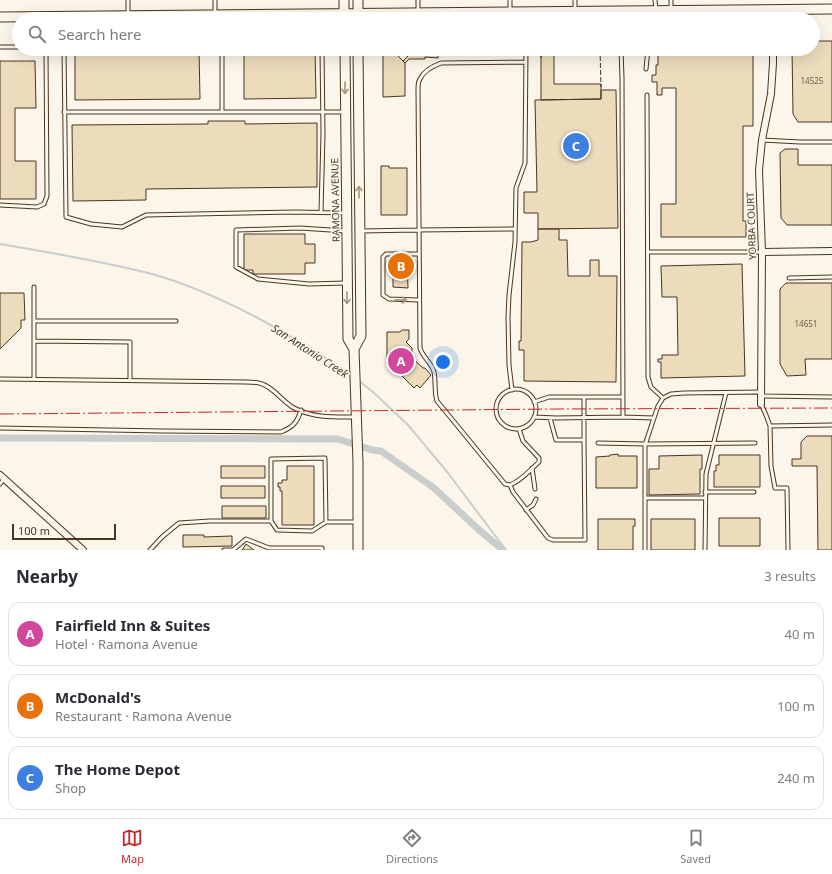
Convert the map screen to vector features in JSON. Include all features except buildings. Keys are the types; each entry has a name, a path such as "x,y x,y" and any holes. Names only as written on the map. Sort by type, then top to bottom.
{"main road":[{"path":"344,0 344,12"},
{"path":"358,0 358,12"},
{"path":"658,12 774,5 832,9"},
{"path":"563,12 586,12"},
{"path":"0,17 12,17"},
{"name":"RAMONA AVENUE","path":"345,56 348,339 354,348 358,436 358,550"},
{"name":"RAMONA AVENUE","path":"354,348 361,336 358,56"},
{"path":"346,231 360,232"}],"street":[{"name":"YORBA COURT","path":"762,404 762,252 759,170 762,140 771,94 774,56"},
{"path":"762,252 832,251"},
{"path":"1,479 83,550"}],"lane":[{"path":"128,0 128,12"},
{"path":"215,0 218,12"},
{"path":"418,0 418,12"},
{"path":"510,0 510,12"},
{"path":"575,0 575,11"},
{"path":"651,12 656,0"},
{"path":"671,0 671,10"},
{"path":"0,47 12,47"},
{"path":"0,205 37,207 44,204 47,196 46,56"},
{"path":"64,56 66,218 91,224 122,227 146,215 321,212 346,213"},
{"path":"222,56 222,112"},
{"path":"321,212 323,111 322,56"},
{"path":"512,390 509,365 508,317 516,229 516,188 525,163 526,56"},
{"path":"621,56 623,417"},
{"path":"646,69 647,56"},
{"path":"519,429 523,441 538,458 539,462 515,483 510,485 505,484 437,401 435,396 434,372 432,366 422,354 420,348 418,89 419,79 425,72 432,66 441,63 526,62"},
{"path":"647,95 648,377 651,387 663,398"},
{"path":"64,112 345,112"},
{"path":"762,140 832,142"},
{"path":"346,231 300,228 236,230 236,267 258,279 309,284 347,283"},
{"path":"360,232 516,229"},
{"path":"648,252 762,252"},
{"path":"419,254 386,254 383,257 384,295 389,299 419,300"},
{"path":"789,278 832,277"},
{"path":"34,287 34,379"},
{"path":"34,321 176,321"},
{"path":"34,341 130,342 130,380"},
{"path":"0,379 246,382 263,384 275,392 284,402 310,414 326,416 357,413"},
{"path":"520,390 527,393 534,402 535,414 532,421 526,426 519,429 511,429 504,426 498,420 496,405 499,398 505,392 520,390"},
{"path":"645,550 646,444 658,406 663,398 677,393 726,393 832,397"},
{"path":"705,550 706,474 726,393"},
{"path":"534,402 549,397 623,397"},
{"path":"510,485 513,492 548,538 553,540 585,540 584,397"},
{"path":"762,404 770,426 771,466 775,488 787,488 788,550"},
{"path":"0,428 281,432 289,428 298,420 301,410"},
{"path":"534,416 550,418 654,418"},
{"path":"550,418 556,440 584,440"},
{"path":"770,426 832,425"},
{"path":"598,443 755,443"},
{"path":"326,522 325,458 270,459 271,521 277,530 312,531 326,522 358,522"},
{"path":"532,468 535,490"},
{"path":"705,492 754,492"},
{"path":"645,498 705,498"},
{"path":"526,510 533,505 536,499"},
{"path":"150,550 162,537 179,523 210,521 271,521"},
{"path":"224,550 233,550 246,539 270,548 322,548 322,550"}],"waterway":[{"name":"San Antonio Creek","path":"0,244 114,265 152,274 179,283 256,317 305,345 352,376"},
{"name":"San Antonio Creek","path":"359,381 408,425 448,473 506,550"},
{"path":"0,438 338,439 372,450 381,451 434,488 503,550"}],"fence":[{"path":"600,56 601,87"}],"power":[{"path":"0,414 832,408"}],"place":[{"name":"The Home Depot","path":"576,146"},
{"name":"McDonald's","path":"401,266"},
{"name":"Fairfield Inn & Suites","path":"401,361"}]}
